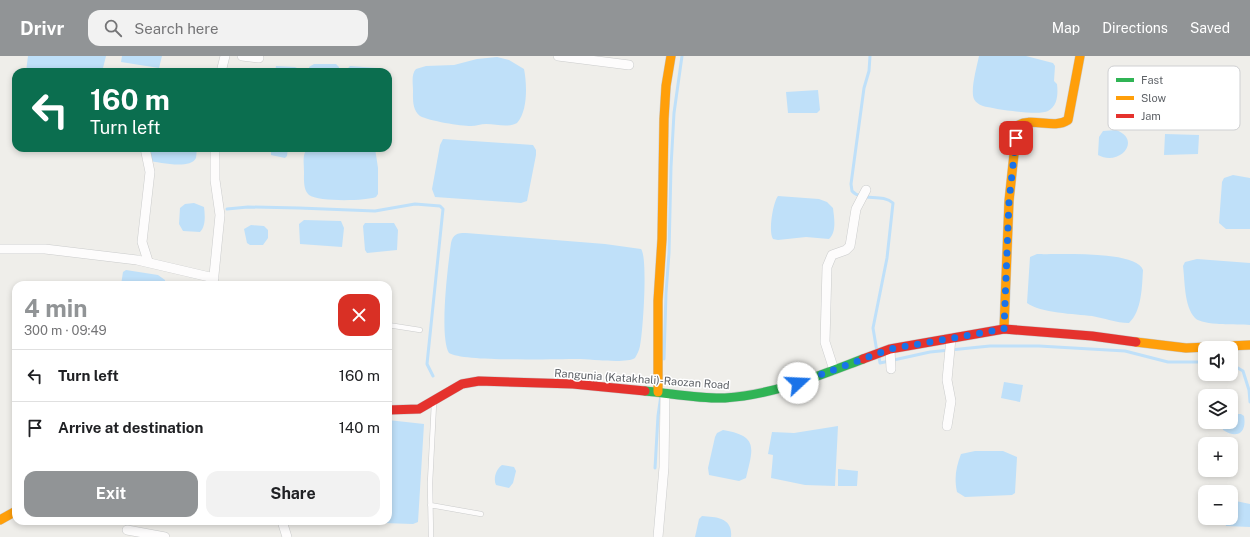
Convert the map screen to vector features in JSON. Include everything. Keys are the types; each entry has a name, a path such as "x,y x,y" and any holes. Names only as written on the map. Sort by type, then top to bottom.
{"main road":[{"path":"662,392 659,295 662,239 664,119 666,86 672,56"},
{"path":"1004,329 1009,201 1017,126 1023,122 1062,124 1068,120 1080,56"},
{"name":"Rangunia (Katakhali)-Raozan Road","path":"392,410 419,409 434,402 462,384 478,381 573,384 723,398 741,398 761,394 870,357 889,358 1004,329 1092,336 1186,348 1250,344"},
{"path":"0,520 12,514"}],"street":[{"path":"222,68 225,56"},
{"path":"242,56 259,58"},
{"path":"558,56 629,66"},
{"path":"145,152 150,172 142,242 148,261"},
{"path":"0,249 46,249 148,261 214,281 220,215 215,180 215,152"},
{"path":"834,370 825,342 827,267 832,255 846,250 850,246 856,209 866,190"},
{"path":"948,426 951,401 947,380 952,341"},
{"path":"658,537 664,467 662,392"},
{"path":"283,525 287,537"},
{"path":"127,530 165,537"}],"lane":[{"path":"392,326 420,330"},
{"path":"431,537 430,505 434,402"},
{"path":"430,505 481,514"}],"water":[{"path":"28,56 106,56 103,68 26,68"},
{"path":"122,56 162,56 159,68 121,62"},
{"path":"979,56 1026,56 1053,63 1055,66 1054,81 1057,84 1056,103 1048,111 1036,113 997,109 983,106 978,103 974,99 973,90"},
{"path":"497,57 509,60 524,69 526,82 525,105 521,118 517,123 506,126 486,124 466,126 430,120 417,114 414,108 413,97 413,76 416,69 426,66 454,65 477,59"},
{"path":"314,64 336,64 339,68 309,68"},
{"path":"276,66 297,68 276,68"},
{"path":"350,66 377,68 348,68"},
{"path":"818,90 820,110 817,113 788,113 786,92"},
{"path":"1116,130 1124,134 1128,140 1128,145 1125,151 1113,158 1106,158 1098,155 1099,137 1103,131"},
{"path":"1165,134 1199,135 1198,154 1164,155"},
{"path":"443,139 533,145 536,150 536,155 527,201 521,203 435,197 432,189 440,145"},
{"path":"148,152 197,152 196,158 193,162 188,164 166,164 148,161"},
{"path":"271,152 288,152 285,158 271,155"},
{"path":"305,152 376,152 378,168 378,194 376,197 371,198 342,200 322,199 309,195 307,193 304,181"},
{"path":"1233,175 1250,178 1250,229 1226,229 1219,223 1222,182 1224,178"},
{"path":"778,196 819,199 827,202 833,208 834,228 832,236 829,239 806,237 778,240 773,239 771,230 772,217 774,204"},
{"path":"194,203 204,207 205,217 202,230 200,232 183,231 179,224 180,208 185,204"},
{"path":"304,220 341,221 344,228 342,247 300,244 299,224"},
{"path":"365,223 394,223 398,230 397,250 367,253 365,250 363,226"},
{"path":"251,225 264,226 268,230 268,238 263,245 250,245 247,243 244,229"},
{"path":"466,233 605,244 641,249 643,255 645,280 640,346 635,358 624,361 577,359 490,359 458,356 449,353 446,344 444,317 446,283 451,243 456,235"},
{"path":"1037,254 1112,256 1126,259 1137,264 1143,270 1137,312 1129,323 1092,316 1049,311 1027,303 1030,257"},
{"path":"1197,259 1250,263 1250,325 1205,322 1199,321 1195,318 1191,313 1187,300 1183,266 1185,262"},
{"path":"126,270 158,275 165,281 122,281 123,272"},
{"path":"1004,382 1023,385 1020,402 1001,398"},
{"path":"1238,414 1244,416 1244,427 1240,433 1233,434 1223,430 1238,429"},
{"path":"392,420 424,424 418,522 413,524 392,523"},
{"path":"838,426 835,486 805,485 771,478 773,455 768,454 772,432 794,433"},
{"path":"723,430 743,436 751,445 746,478 739,481 709,475 708,468 715,437 717,433"},
{"path":"975,451 1003,451 1017,457 1015,493 1012,495 965,497 957,492 956,473 961,454"},
{"path":"502,465 514,467 516,471 513,483 509,488 496,485 495,483 495,477"},
{"path":"838,469 858,471 857,486 838,486"},
{"path":"1238,501 1250,504 1250,527 1226,526 1238,525"},
{"path":"702,516 718,518 727,522 731,531 731,537 695,537 699,519"}],"waterway":[{"path":"664,359 674,113 682,56"},
{"path":"870,56 869,71 864,88 851,184 852,191 856,194 866,197 883,198 893,203 887,258 873,328 877,352"},
{"path":"227,209 248,207 375,211 415,204 440,206 443,209 427,364 433,376"},
{"path":"879,357 880,363 930,352 990,346 1039,346 1125,351 1168,362 1198,362"},
{"path":"1238,368 1243,371 1249,390 1250,402"},
{"path":"655,468 658,416 661,395"}],"traffic: fast":[{"path":"645,391 706,398 743,396 795,384 863,359"}],"traffic: slow":[{"path":"658,392 658,301 662,239 664,119 666,86 671,56"},
{"path":"1004,329 1009,201 1017,126 1029,122 1056,124 1068,120 1080,56"},
{"path":"1136,342 1186,348 1250,345"},
{"path":"0,520 12,513"}],"traffic: jam":[{"path":"863,359 890,349 1004,329 1092,336 1136,342"},
{"path":"392,410 419,409 462,384 479,381 573,384 645,391"}],"route":[{"path":"798,383 890,349 1004,329 1009,201 1016,138"}]}
